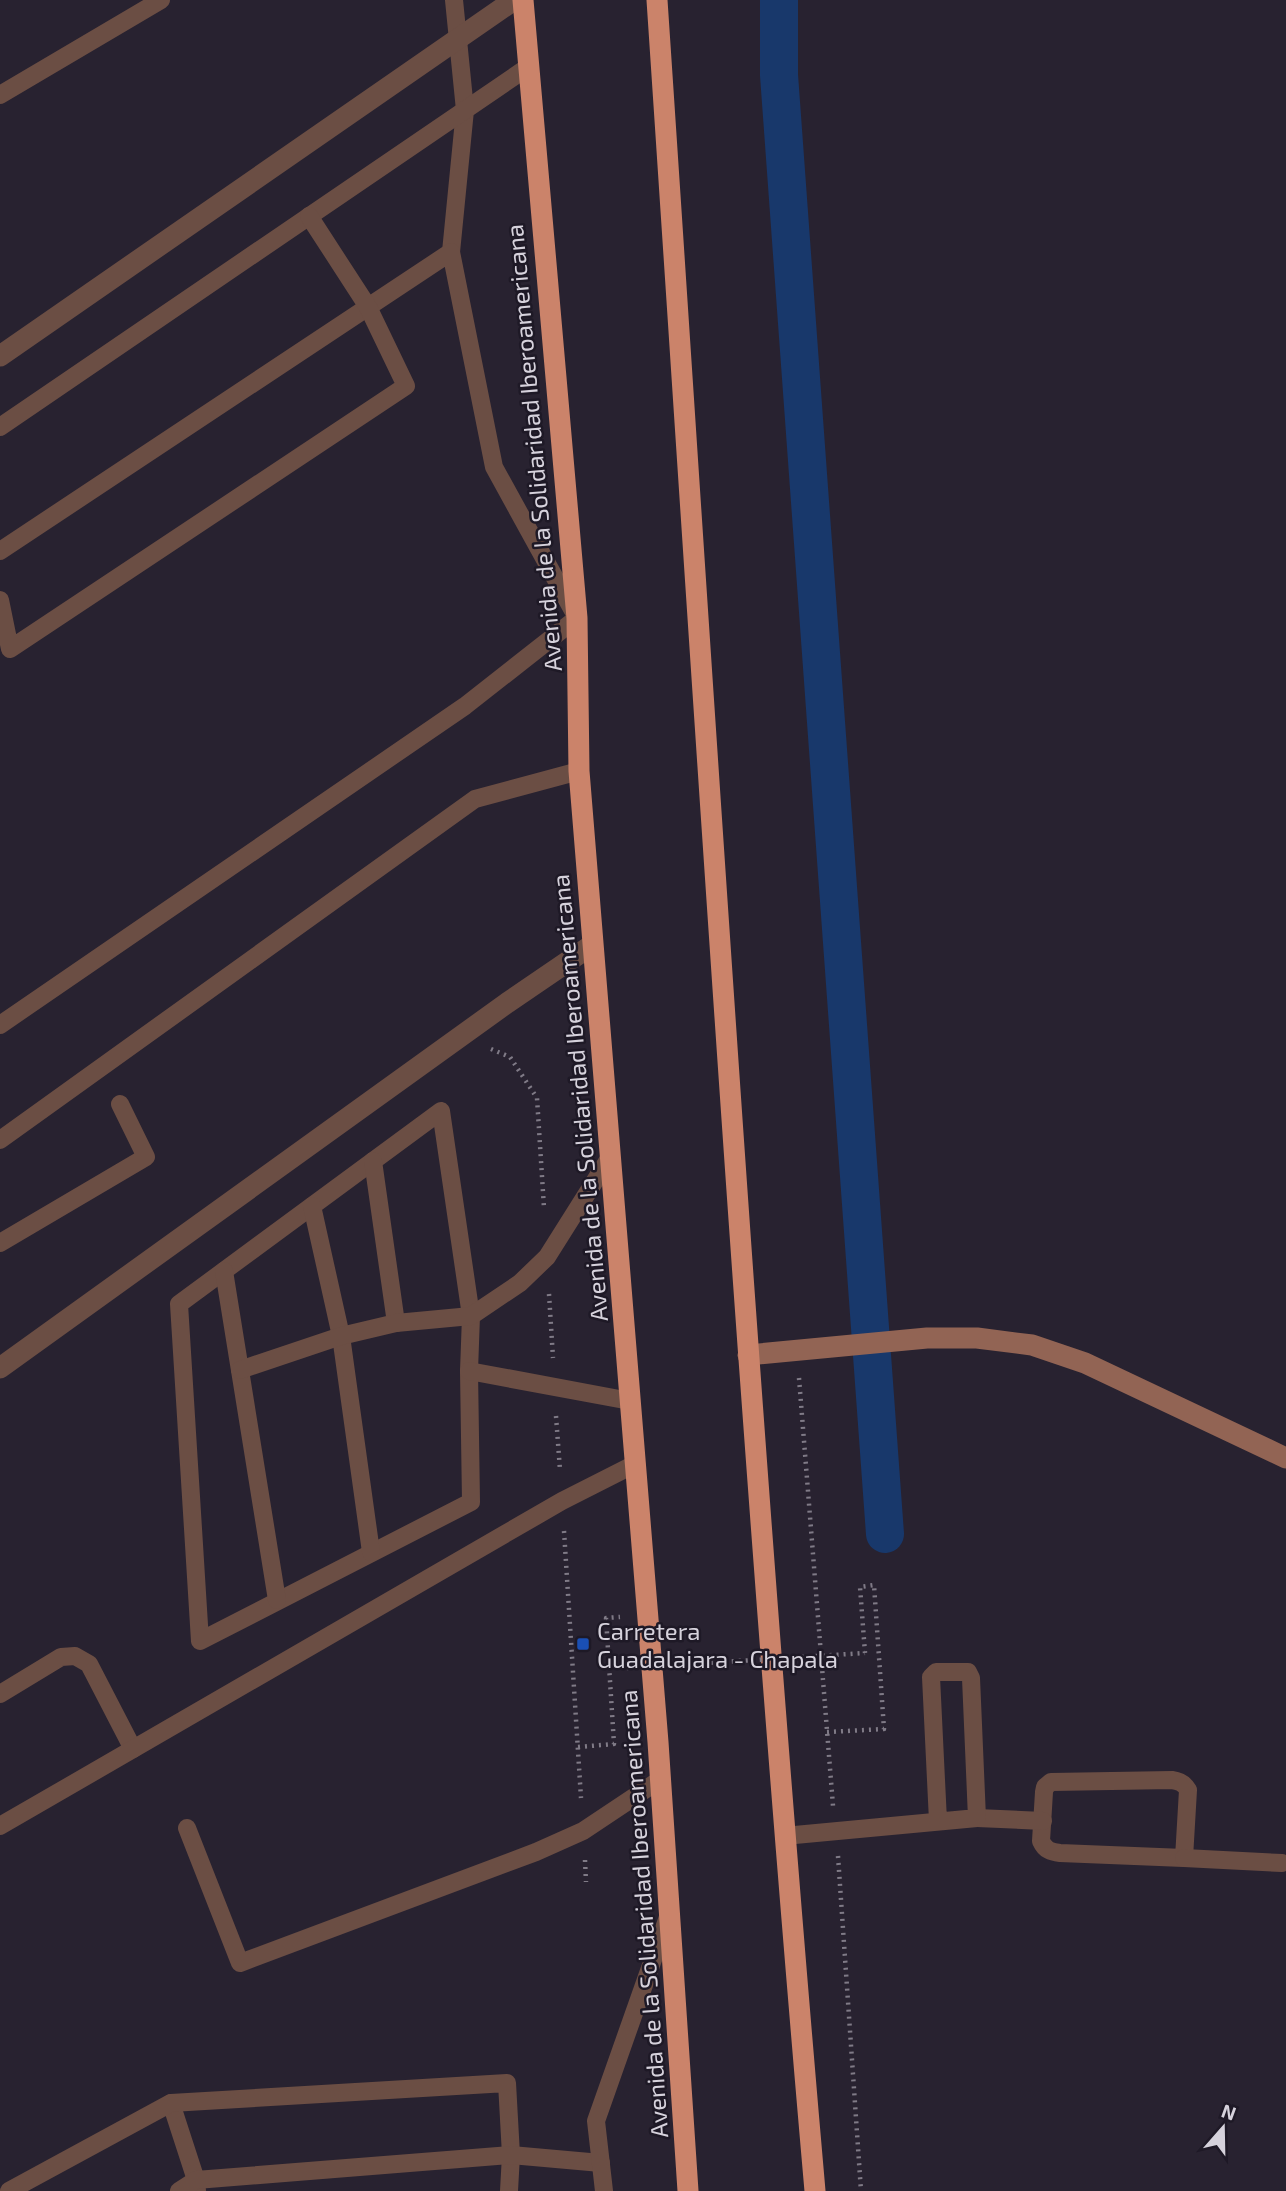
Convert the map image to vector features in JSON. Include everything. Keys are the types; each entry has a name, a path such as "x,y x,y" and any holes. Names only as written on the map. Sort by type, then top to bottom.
{"highway":[{"name":"Avenida de la Solidaridad Iberoamericana","path":"523,0 577,618 579,771 661,1779 688,2191"},
{"path":"657,0 748,1354 784,1836 815,2191"}],"street":[{"path":"0,356 514,0"},
{"path":"0,1368 461,1036 592,945"},
{"path":"748,1354 928,1338 977,1338 1032,1345 1085,1363 1286,1458"}],"lane":[{"path":"0,95 161,0"},
{"path":"0,1025 465,706 577,618 494,467 451,252 465,110 454,0"},
{"path":"0,427 528,67"},
{"path":"0,600 10,649 407,386 368,307 309,216"},
{"path":"0,551 451,252"},
{"path":"0,1140 475,799 579,771"},
{"path":"0,1242 146,1157 120,1104"},
{"path":"441,1111 471,1316 471,1502 200,1641 179,1304 312,1206 441,1111"},
{"path":"240,1370 341,1336 396,1323 471,1316 520,1283 547,1256 610,1157"},
{"path":"373,1161 396,1323"},
{"path":"312,1206 341,1336 371,1552"},
{"path":"224,1271 277,1600"},
{"path":"469,1371 630,1401"},
{"path":"0,1826 562,1501 635,1464"},
{"path":"0,1694 61,1657 75,1657 89,1664 133,1749"},
{"path":"938,1821 931,1677 936,1672 965,1672 971,1676 976,1818"},
{"path":"187,1828 240,1964 536,1852 583,1831 661,1779"},
{"path":"1184,1858 1189,1795 1185,1785 1179,1781 1051,1782 1045,1787 1041,1841 1047,1850 1053,1852 1282,1863"},
{"path":"784,1836 976,1818 1043,1821"},
{"path":"604,2191 596,2121 670,1913"},
{"path":"9,2191 172,2103 507,2083 511,2155 509,2191"},
{"path":"172,2103 197,2186"},
{"path":"179,2191 197,2186 511,2155 601,2163"}],"path":[{"path":"461,1036 510,1057 537,1098 586,1882"},
{"path":"797,1350 836,1832 861,2191"},
{"path":"625,1655 627,1668 865,1653 860,1587 874,1585 884,1729 827,1732"},
{"path":"578,1747 614,1744 606,1618 621,1616 622,1629"}],"waterway":[{"path":"779,0 779,75 885,1534"}],"place":[{"name":"Carretera Guadalajara - Chapala","path":"583,1644"}]}
